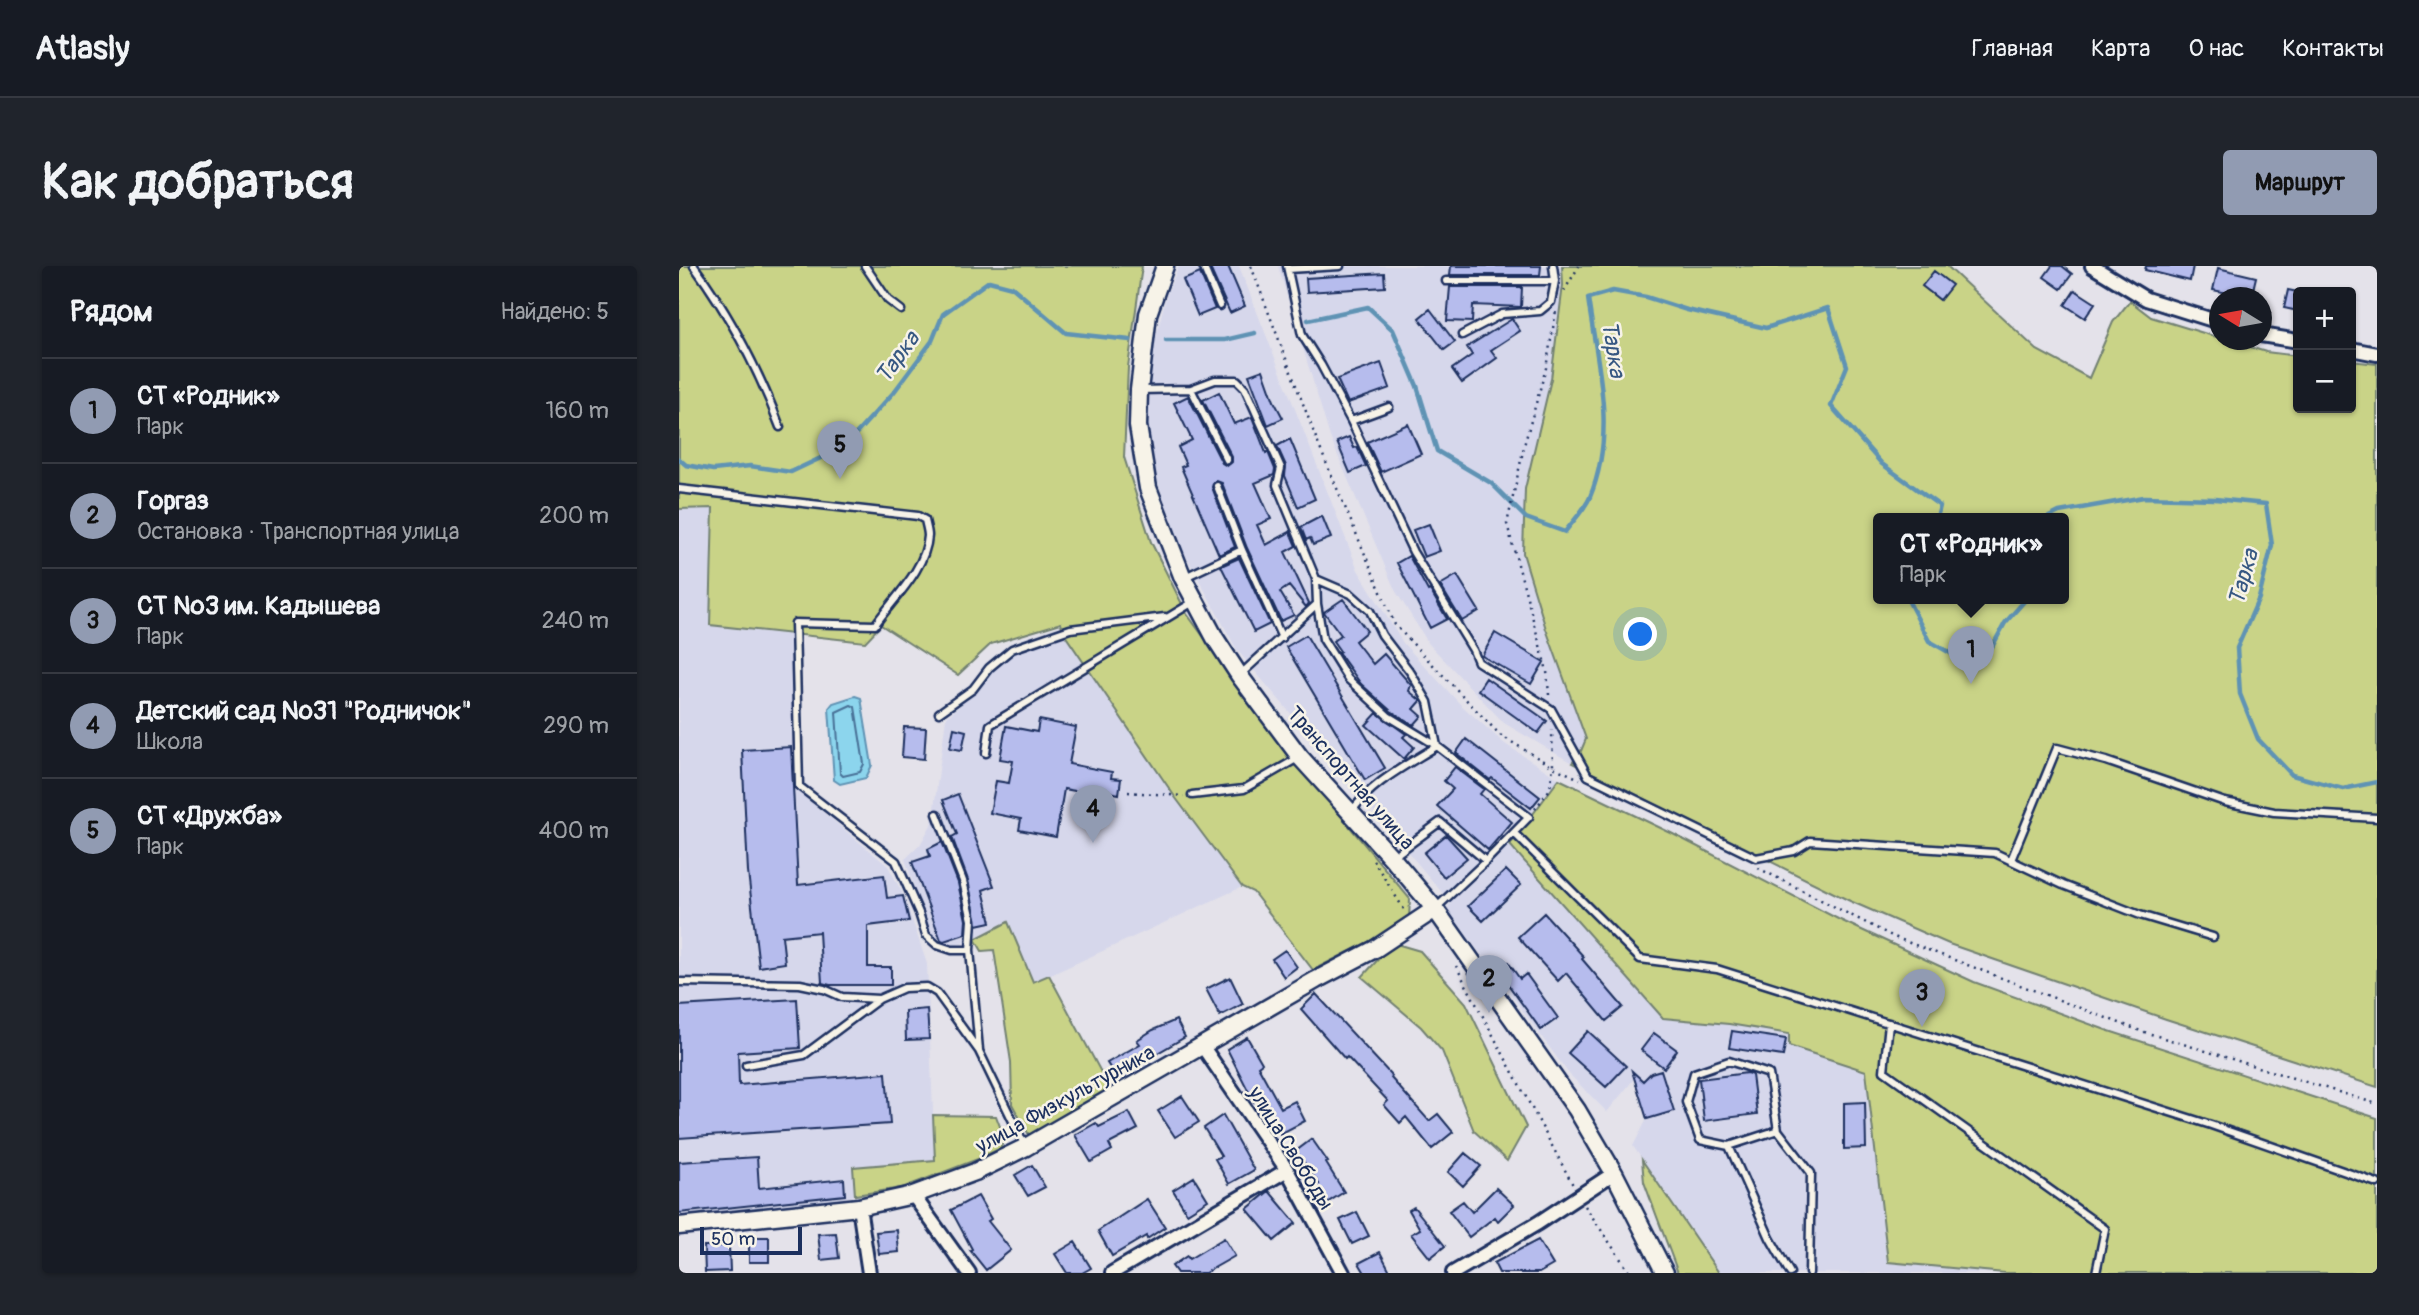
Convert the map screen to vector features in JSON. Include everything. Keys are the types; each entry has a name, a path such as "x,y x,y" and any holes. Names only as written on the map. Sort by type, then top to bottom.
{"street":[{"path":"1148,314 1151,266"},
{"name":"Транспортная улица","path":"1165,266 1148,314 1139,390 1138,426 1148,488 1183,578 1239,676 1300,757 1435,909 1577,1110 1614,1173 1665,1273"},
{"path":"2092,266 2146,299 2209,319"},
{"path":"2272,337 2293,340"},
{"path":"2356,350 2377,354"},
{"name":"улица Физкультурника","path":"679,1226 859,1207 913,1195 975,1172 1025,1147 1375,949 1435,909"},
{"name":"улица Свободы","path":"1203,1047 1287,1170 1343,1273"},
{"path":"1112,1273 1287,1170"},
{"path":"1453,1273 1614,1173"},
{"path":"913,1195 969,1273"},
{"path":"859,1207 869,1273"}],"lane":[{"path":"694,266 713,293 753,367 779,427"},
{"path":"865,266 888,300 901,310"},
{"path":"1203,266 1220,306"},
{"path":"1341,266 1287,268 1302,335 1351,421 1413,552 1478,662 1551,709 1588,776 1756,858 1794,852 1810,841 1995,853 2063,885 2127,910 2213,937"},
{"path":"1462,335 1502,314 1540,311 1551,302 1555,281 1553,266"},
{"path":"1446,281 1555,281"},
{"path":"1139,390 1191,389 1216,380 1237,380 1245,388 1281,468 1277,485 1316,579 1323,639 1348,679 1388,716 1437,746 1529,817 1435,909"},
{"path":"1191,389 1227,460"},
{"path":"1351,421 1389,407"},
{"path":"1217,486 1242,550 1282,638"},
{"path":"679,489 918,516 925,520 928,536 914,573 875,625 795,623 799,786 895,861 919,913 926,936 937,945 951,950 970,950"},
{"path":"1183,578 1242,550"},
{"path":"1316,579 1351,594 1370,611 1382,635 1411,673 1428,702 1437,746"},
{"path":"986,753 990,725 1196,601"},
{"path":"1239,676 1317,604"},
{"path":"939,713 973,689 989,668 1012,649 1070,629 1170,616"},
{"path":"1351,813 1359,800 1377,785 1437,746"},
{"path":"2011,860 2057,748 2106,761 2225,802 2274,812 2377,818"},
{"path":"1192,795 1244,789 1300,757"},
{"path":"937,814 963,881 972,920 970,950 979,1051"},
{"path":"1392,858 1440,822 1486,861"},
{"path":"1514,833 1640,958 1717,969 2211,1125 2377,1183"},
{"path":"679,982 800,984 824,989 842,997 879,999"},
{"path":"746,1065 804,1055 879,999 904,988 927,987 937,993 979,1051 1025,1147"},
{"path":"1889,1023 1884,1071 2105,1229 2096,1273"},
{"path":"1778,1130 1729,1146 1700,1140 1686,1102 1694,1073 1729,1061 1769,1074 1778,1130 1811,1173 1809,1273"},
{"path":"1729,1146 1770,1237 1790,1273"}],"path":[{"path":"1251,266 1319,446 1395,625 1500,735 1553,767 1590,784"},
{"path":"1563,292 1579,266"},
{"path":"1529,817 1550,789 1553,767 1551,709 1547,671 1507,524 1518,484 1525,442 1546,368 1557,303 1555,281"},
{"path":"1128,792 1175,797 1192,795"},
{"path":"1370,857 1413,924"},
{"path":"1748,864 1894,937 2137,1030 2377,1104"},
{"path":"1451,958 1579,1197 1630,1273"}],"shaded area":[{"path":"1179,266 1239,266 1358,570 1403,643 1461,705 1505,744 1559,779 1510,845 1663,1018 1729,1024 1789,1034 1789,1046 1866,1070 1888,1262 2005,1273 1719,1273 1633,1146 1647,1119 1634,1079 1607,1112 1569,1074 1447,908 1451,903 1237,650 1178,541 1150,459 1145,397 1149,364 1167,293"},
{"path":"1278,266 1562,266 1563,285 1551,379 1525,489 1523,553 1546,629 1586,739 1572,763 1504,723 1429,644 1395,590 1330,437"},
{"path":"713,507 710,625 791,632 794,788 888,866 904,896 927,964 935,1161 854,1167 855,1195 831,1202 679,1218 679,509"},
{"path":"1063,632 1175,797 1242,887 1033,983 1008,922 975,939 949,948 937,943 929,934 905,859 920,845 932,823 946,718 969,697 997,663 1021,647"}],"green space":[{"path":"679,266 1142,266 1128,367 1124,457 1151,542 1187,614 1285,749 1410,899 1409,919 1313,970 1253,892 1242,887 1175,797 1063,632 1061,623 991,644 958,675 881,625 865,642 710,625 713,508 679,509"},
{"path":"1562,266 1947,266 2037,350 2089,378 2113,322 2130,301 2151,317 2209,335 2209,350 2259,350 2293,355 2293,413 2356,413 2356,362 2377,364 2377,1087 2166,1019 1949,944 1850,901 1572,763 1586,739 1546,629 1523,553 1525,489 1551,379 1563,285"},
{"path":"1559,779 1838,919 1974,982 2106,1030 2377,1118 2377,1273 2005,1273 1888,1262 1866,1071 1789,1046 1789,1034 1729,1024 1663,1018 1510,845"},
{"path":"1008,922 1033,982 1049,975 1110,1089 1029,1135 1012,1104 1011,1062 994,950 982,951 975,939"},
{"path":"1393,943 1420,951 1466,1003 1526,1127 1507,1161 1474,1131 1442,1051 1421,1027 1362,977"},
{"path":"933,1115 996,1116 1004,1137 1001,1148 902,1188 855,1195 853,1167 935,1160"},
{"path":"1642,1160 1719,1273 1678,1273 1644,1182"}],"water":[{"path":"855,696 861,698 872,765 866,778 840,784 834,780 829,708 833,703"}],"building":[{"path":"1209,266 1228,266 1245,306 1230,313"},
{"path":"1451,266 1541,266 1540,275 1450,275"},
{"path":"2052,266 2062,266 2072,274 2061,289 2044,277"},
{"path":"2146,266 2193,266 2190,281 2145,270"},
{"path":"2218,268 2256,277 2254,287 2214,287"},
{"path":"1934,271 1952,285 1940,300 1922,286"},
{"path":"1200,273 1215,309 1198,316 1183,280"},
{"path":"1384,273 1385,287 1307,292 1306,278"},
{"path":"1450,287 1522,287 1521,307 1473,305 1472,322 1447,321"},
{"path":"2075,290 2095,303 2085,318 2065,305"},
{"path":"2288,290 2293,291 2293,310 2284,308"},
{"path":"1430,309 1455,342 1444,350 1419,318"},
{"path":"1512,319 1520,331 1491,350 1497,358 1462,383 1452,369 1472,355 1467,347"},
{"path":"1381,363 1390,388 1348,403 1337,379"},
{"path":"1263,370 1283,418 1268,425 1249,375"},
{"path":"1219,392 1234,424 1252,417 1275,469 1274,475 1255,483 1271,519 1257,525 1266,545 1290,532 1296,546 1285,552 1309,603 1306,607 1289,586 1280,592 1294,615 1281,621 1247,548 1222,483 1216,481 1212,487 1235,547 1219,555 1181,467 1186,465 1178,447 1192,440 1174,403 1188,396 1222,463 1227,466 1232,462 1232,457 1203,400"},
{"path":"1408,424 1421,454 1381,472 1367,442"},
{"path":"1349,437 1366,466 1350,473 1337,442"},
{"path":"1290,439 1315,499 1298,507 1285,476 1286,466 1277,446"},
{"path":"1322,516 1331,538 1313,545 1310,538 1306,540 1301,527"},
{"path":"1429,524 1440,551 1424,557 1413,530"},
{"path":"1409,556 1447,619 1430,628 1397,563"},
{"path":"1239,558 1270,624 1254,632 1221,566"},
{"path":"1457,575 1479,611 1462,621 1440,585"},
{"path":"1343,599 1367,631 1355,641 1373,664 1384,654 1411,685 1409,691 1421,701 1414,709 1422,716 1414,725 1391,711 1361,684 1338,652 1340,651 1333,641 1341,635 1324,612"},
{"path":"1495,633 1544,662 1531,684 1482,656"},
{"path":"1306,635 1385,768 1365,780 1286,647"},
{"path":"1486,678 1547,721 1538,733 1478,690"},
{"path":"1377,713 1406,734 1403,737 1414,747 1404,759 1366,725"},
{"path":"1039,720 1076,727 1069,764 1112,772 1111,778 1121,779 1119,794 1109,792 1108,797 1064,789 1056,837 1019,830 1021,819 990,813 996,781 1009,783 1013,761 1000,759 1006,726 1037,732"},
{"path":"904,727 926,728 924,759 902,757"},
{"path":"954,728 966,731 962,750 950,748"},
{"path":"1466,739 1540,797 1531,808 1456,753"},
{"path":"791,747 798,885 884,875 887,898 903,896 909,921 868,926 868,967 891,967 891,985 822,983 819,932 782,936 785,963 759,967 748,872 742,750"},
{"path":"1455,767 1484,789 1480,794 1512,822 1488,850 1437,806 1453,789 1444,781"},
{"path":"958,794 994,886 983,890 991,922 977,925 968,880 952,837 957,834 943,800"},
{"path":"1446,835 1467,858 1444,877 1424,853"},
{"path":"942,842 958,883 966,920 965,934 944,941 941,940 912,862 930,856 928,849"},
{"path":"1506,870 1521,885 1483,921 1468,906"},
{"path":"1544,913 1584,957 1582,959 1623,1007 1606,1021 1566,973 1558,981 1518,937"},
{"path":"1285,950 1297,967 1284,977 1272,959"},
{"path":"1508,962 1520,979 1526,974 1558,1018 1541,1030 1497,969"},
{"path":"1230,977 1243,1004 1220,1016 1206,989"},
{"path":"1316,994 1392,1076 1429,1121 1438,1114 1453,1132 1432,1149 1406,1117 1400,1123 1384,1105 1388,1101 1347,1057 1345,1059 1301,1009"},
{"path":"797,999 800,1048 738,1052 739,1085 886,1073 890,1124 679,1138 679,1006"},
{"path":"927,1009 929,1039 906,1040 905,1011"},
{"path":"1176,1020 1185,1037 1116,1077 1107,1063 1140,1044 1137,1040 1153,1030"},
{"path":"1588,1031 1626,1066 1606,1087 1568,1053"},
{"path":"1732,1031 1786,1039 1783,1056 1729,1048"},
{"path":"1654,1033 1677,1050 1664,1068 1641,1050"},
{"path":"1247,1037 1262,1063 1258,1066 1281,1108 1295,1101 1305,1121 1280,1134 1262,1098 1254,1102 1227,1049"},
{"path":"1661,1070 1674,1111 1647,1119 1632,1071 1643,1081 1651,1073"},
{"path":"1747,1073 1752,1075 1757,1114 1704,1121 1699,1079"},
{"path":"1182,1096 1199,1122 1175,1137 1158,1111"},
{"path":"1865,1102 1866,1148 1844,1149 1844,1103"},
{"path":"1129,1112 1138,1129 1109,1144 1112,1150 1091,1162 1075,1135 1096,1123 1099,1127"},
{"path":"1223,1115 1254,1170 1229,1184 1215,1159 1221,1156 1204,1128"},
{"path":"1312,1139 1344,1192 1325,1204 1314,1186 1319,1184 1296,1151"},
{"path":"1465,1153 1481,1166 1463,1186 1448,1172"},
{"path":"757,1157 759,1188 844,1179 845,1195 679,1213 679,1162"},
{"path":"1032,1165 1045,1187 1028,1196 1015,1175"},
{"path":"1194,1177 1208,1200 1187,1213 1173,1190"},
{"path":"1496,1188 1514,1205 1498,1221 1495,1217 1469,1237 1449,1211 1463,1201 1472,1212"},
{"path":"1269,1191 1296,1223 1274,1241 1247,1209"},
{"path":"978,1196 991,1219 988,1221 1011,1250 986,1270 970,1250 972,1249 951,1210"},
{"path":"1147,1199 1165,1227 1112,1256 1098,1231"},
{"path":"1414,1207 1445,1246 1430,1258 1411,1234 1420,1229 1409,1210"},
{"path":"1357,1212 1369,1236 1352,1244 1340,1220"},
{"path":"897,1230 899,1252 879,1254 876,1232"},
{"path":"836,1233 839,1258 821,1260 818,1234"},
{"path":"749,1237 769,1237 769,1262 749,1262"},
{"path":"1224,1238 1235,1256 1205,1273 1177,1273 1172,1266 1187,1256 1189,1259"},
{"path":"1538,1240 1553,1265 1539,1273 1499,1273 1494,1263"},
{"path":"1075,1242 1091,1268 1082,1273 1067,1273 1055,1254"},
{"path":"704,1246 729,1246 730,1271 705,1272"},
{"path":"1380,1252 1391,1273 1365,1273 1359,1263"}],"waterway":[{"name":"Тарка","path":"679,459 686,465 713,470 750,466 791,472 844,447 894,392 932,341 943,314 989,281 1012,287 1066,333 1130,340"},
{"name":"Тарка","path":"1308,320 1368,307 1393,330 1417,386 1437,451 1491,483 1526,518 1565,532 1590,497 1602,447 1604,423 1600,373 1588,298 1613,291 1766,328 1828,308 1847,366 1831,406 1882,464 1940,506 1938,513"},
{"name":"Тарка","path":"1166,340 1225,340 1255,333"},
{"name":"Тарка","path":"2057,513 2144,497 2266,504 2272,545 2259,598 2237,648 2240,694 2258,739 2292,775 2343,789 2377,782"},
{"name":"Тарка","path":"1910,604 1929,641 1961,659 1992,647 2005,623 2022,604"}],"place":[{"name":"СТ «Дружба»","path":"840,479"},
{"name":"СТ «Родник»","path":"1971,684"},
{"name":"Детский сад №31 \"Родничок\"","path":"1093,843"},
{"name":"Горгаз","path":"1489,1013"},
{"name":"СТ №3 им. Кадышева","path":"1922,1027"}]}
